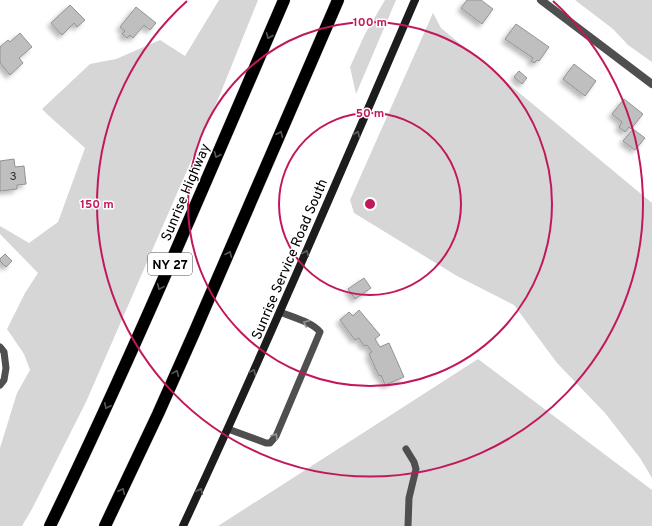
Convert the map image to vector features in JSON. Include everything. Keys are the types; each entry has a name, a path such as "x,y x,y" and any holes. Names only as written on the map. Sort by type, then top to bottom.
{"highway":[{"name":"Sunrise Highway","path":"50,526 147,318 284,0"},
{"path":"105,526 194,333 338,0"}],"main road":[{"name":"Sunrise Service Road South","path":"183,526 280,312 415,0"}],"street":[{"path":"541,0 652,84"}],"lane":[{"path":"228,429 266,443 270,443 276,436 320,332 314,326 280,312"},
{"path":"0,347 4,352 6,368 4,380 0,385"},
{"path":"406,449 416,468 409,498 408,526"}],"shaded area":[{"path":"219,0 258,0 219,97 86,402 22,526 0,526 0,448 17,393 30,370 24,354 7,329 25,293 38,273 0,234 0,226 29,243 58,222 85,148 42,109 90,64 116,59 160,40 185,56"},
{"path":"385,0 396,0 356,94 350,67 365,34"},
{"path":"575,0 652,0 652,62 628,45 613,29"},
{"path":"433,13 441,28 652,203 652,478 640,458 605,413 557,363 514,305 457,276 354,213 350,200"},
{"path":"478,359 652,490 652,526 218,526"}],"building":[{"path":"467,0 481,0 493,9 482,24 461,8"},
{"path":"70,5 85,20 77,27 74,23 62,35 51,23"},
{"path":"136,7 156,23 150,30 144,25 133,38 130,35 127,38 122,34 125,31 120,27"},
{"path":"516,24 549,47 539,61 537,60 534,63 531,61 533,58 505,39"},
{"path":"20,33 32,47 19,58 23,63 10,75 0,63 0,47 8,40 10,42"},
{"path":"574,64 596,81 585,96 563,79"},
{"path":"519,71 527,78 522,84 514,77"},
{"path":"624,99 643,114 631,129 629,127 625,132 619,127 622,122 612,114"},
{"path":"633,129 645,138 635,150 623,141"},
{"path":"14,159 15,167 24,166 26,184 17,185 17,189 0,191 0,161"},
{"path":"5,254 12,261 6,267 0,261"},
{"path":"364,278 371,288 355,299 348,289"},
{"path":"359,310 380,335 375,339 380,347 389,343 404,377 385,385 381,375 379,376 369,354 372,352 367,345 364,346 359,338 355,340 340,320 349,312 353,316"}]}
